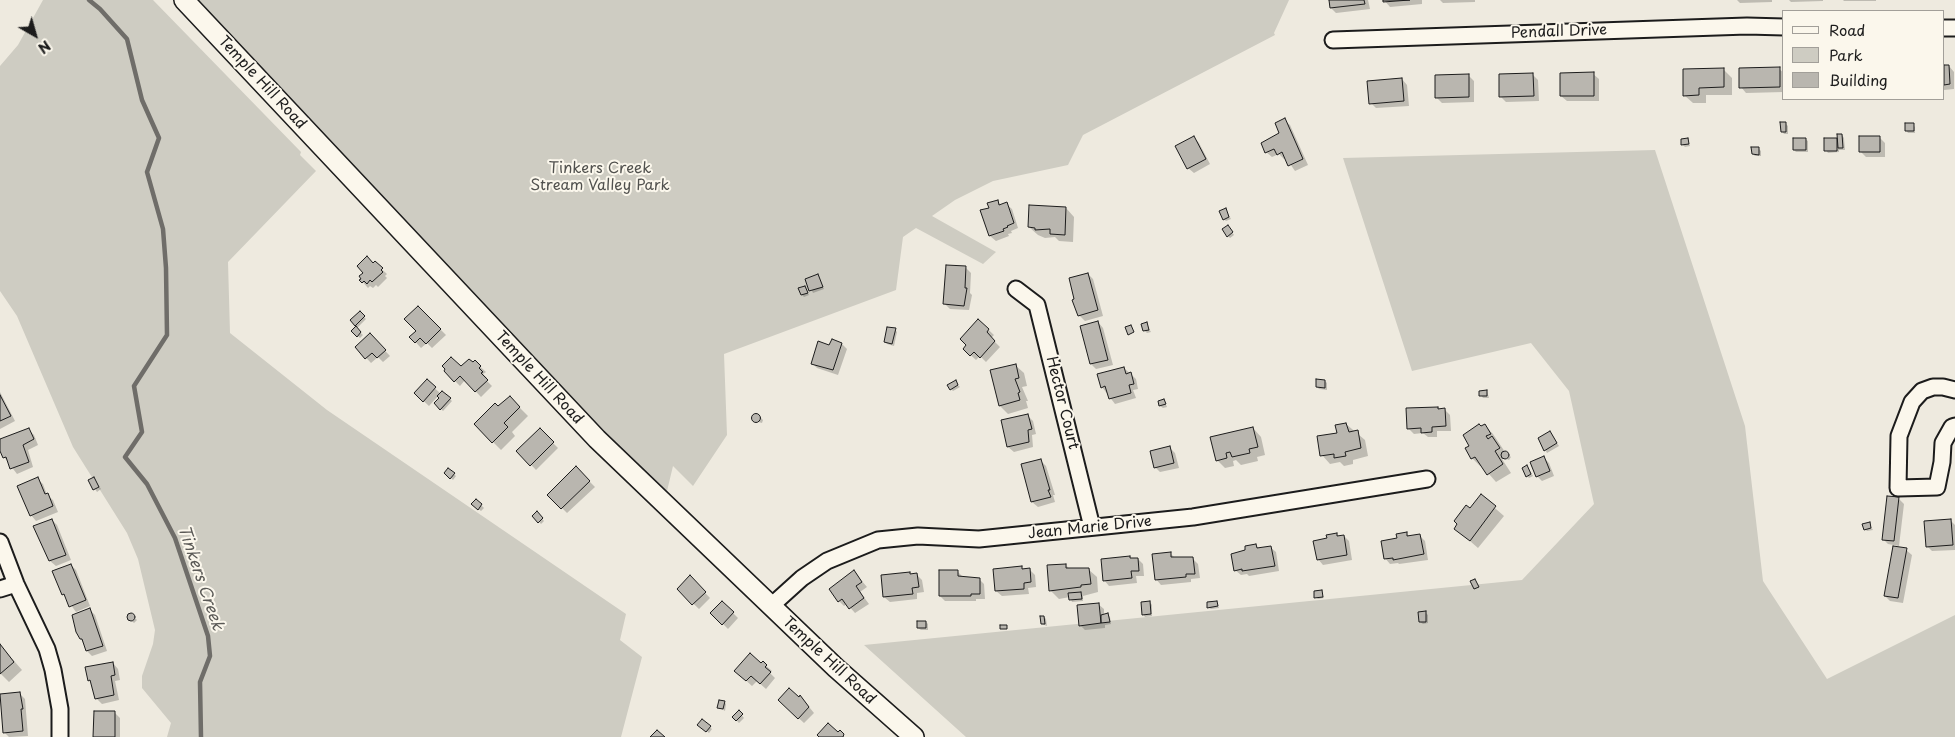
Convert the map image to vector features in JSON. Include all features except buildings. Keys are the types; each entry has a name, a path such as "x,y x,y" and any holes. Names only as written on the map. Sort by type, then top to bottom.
{"main road":[{"name":"Temple Hill Road","path":"184,0 597,439 836,668 914,737"}],"street":[{"name":"Pendall Drive","path":"1333,40 1747,26 1782,27"},
{"name":"Hector Court","path":"1016,289 1037,305 1092,527"},
{"path":"1955,390 1933,387 1922,391 1912,402 1899,436 1898,488 1937,487 1942,462 1943,443 1952,427 1955,426"},
{"name":"Jean Marie Drive","path":"771,606 802,578 827,561 878,540 918,536 979,539 1193,517 1427,479"},
{"path":"0,542 16,584 47,649 60,710 60,737"},
{"path":"0,589 16,584"}],"green space":[{"path":"43,0 153,0 301,152 300,155 316,171 228,262 230,333 327,410 626,614 620,640 642,657 621,737 167,737 171,723 142,688 142,676 153,644 155,630 138,559 127,533 73,447 17,316 0,291 0,66 18,45"},
{"name":"Tinkers Creek Stream Valley Park","path":"189,0 1289,0 1274,33 1275,35 1083,135 1068,165 993,181 955,200 932,216 996,252 983,264 916,228 903,237 896,290 724,354 727,435 693,486 673,466 667,491 613,447"},
{"path":"1655,150 1745,426 1763,581 1827,679 1955,615 1955,737 966,737 864,645 1522,580 1594,504 1569,391 1531,343 1412,371 1343,158"}],"waterway":[{"name":"Tinkers Creek","path":"89,0 100,9 127,39 142,100 159,138 147,172 163,229 166,268 167,335 134,386 142,432 125,457 147,484 175,538 208,636 210,656 200,682 201,737"}]}
